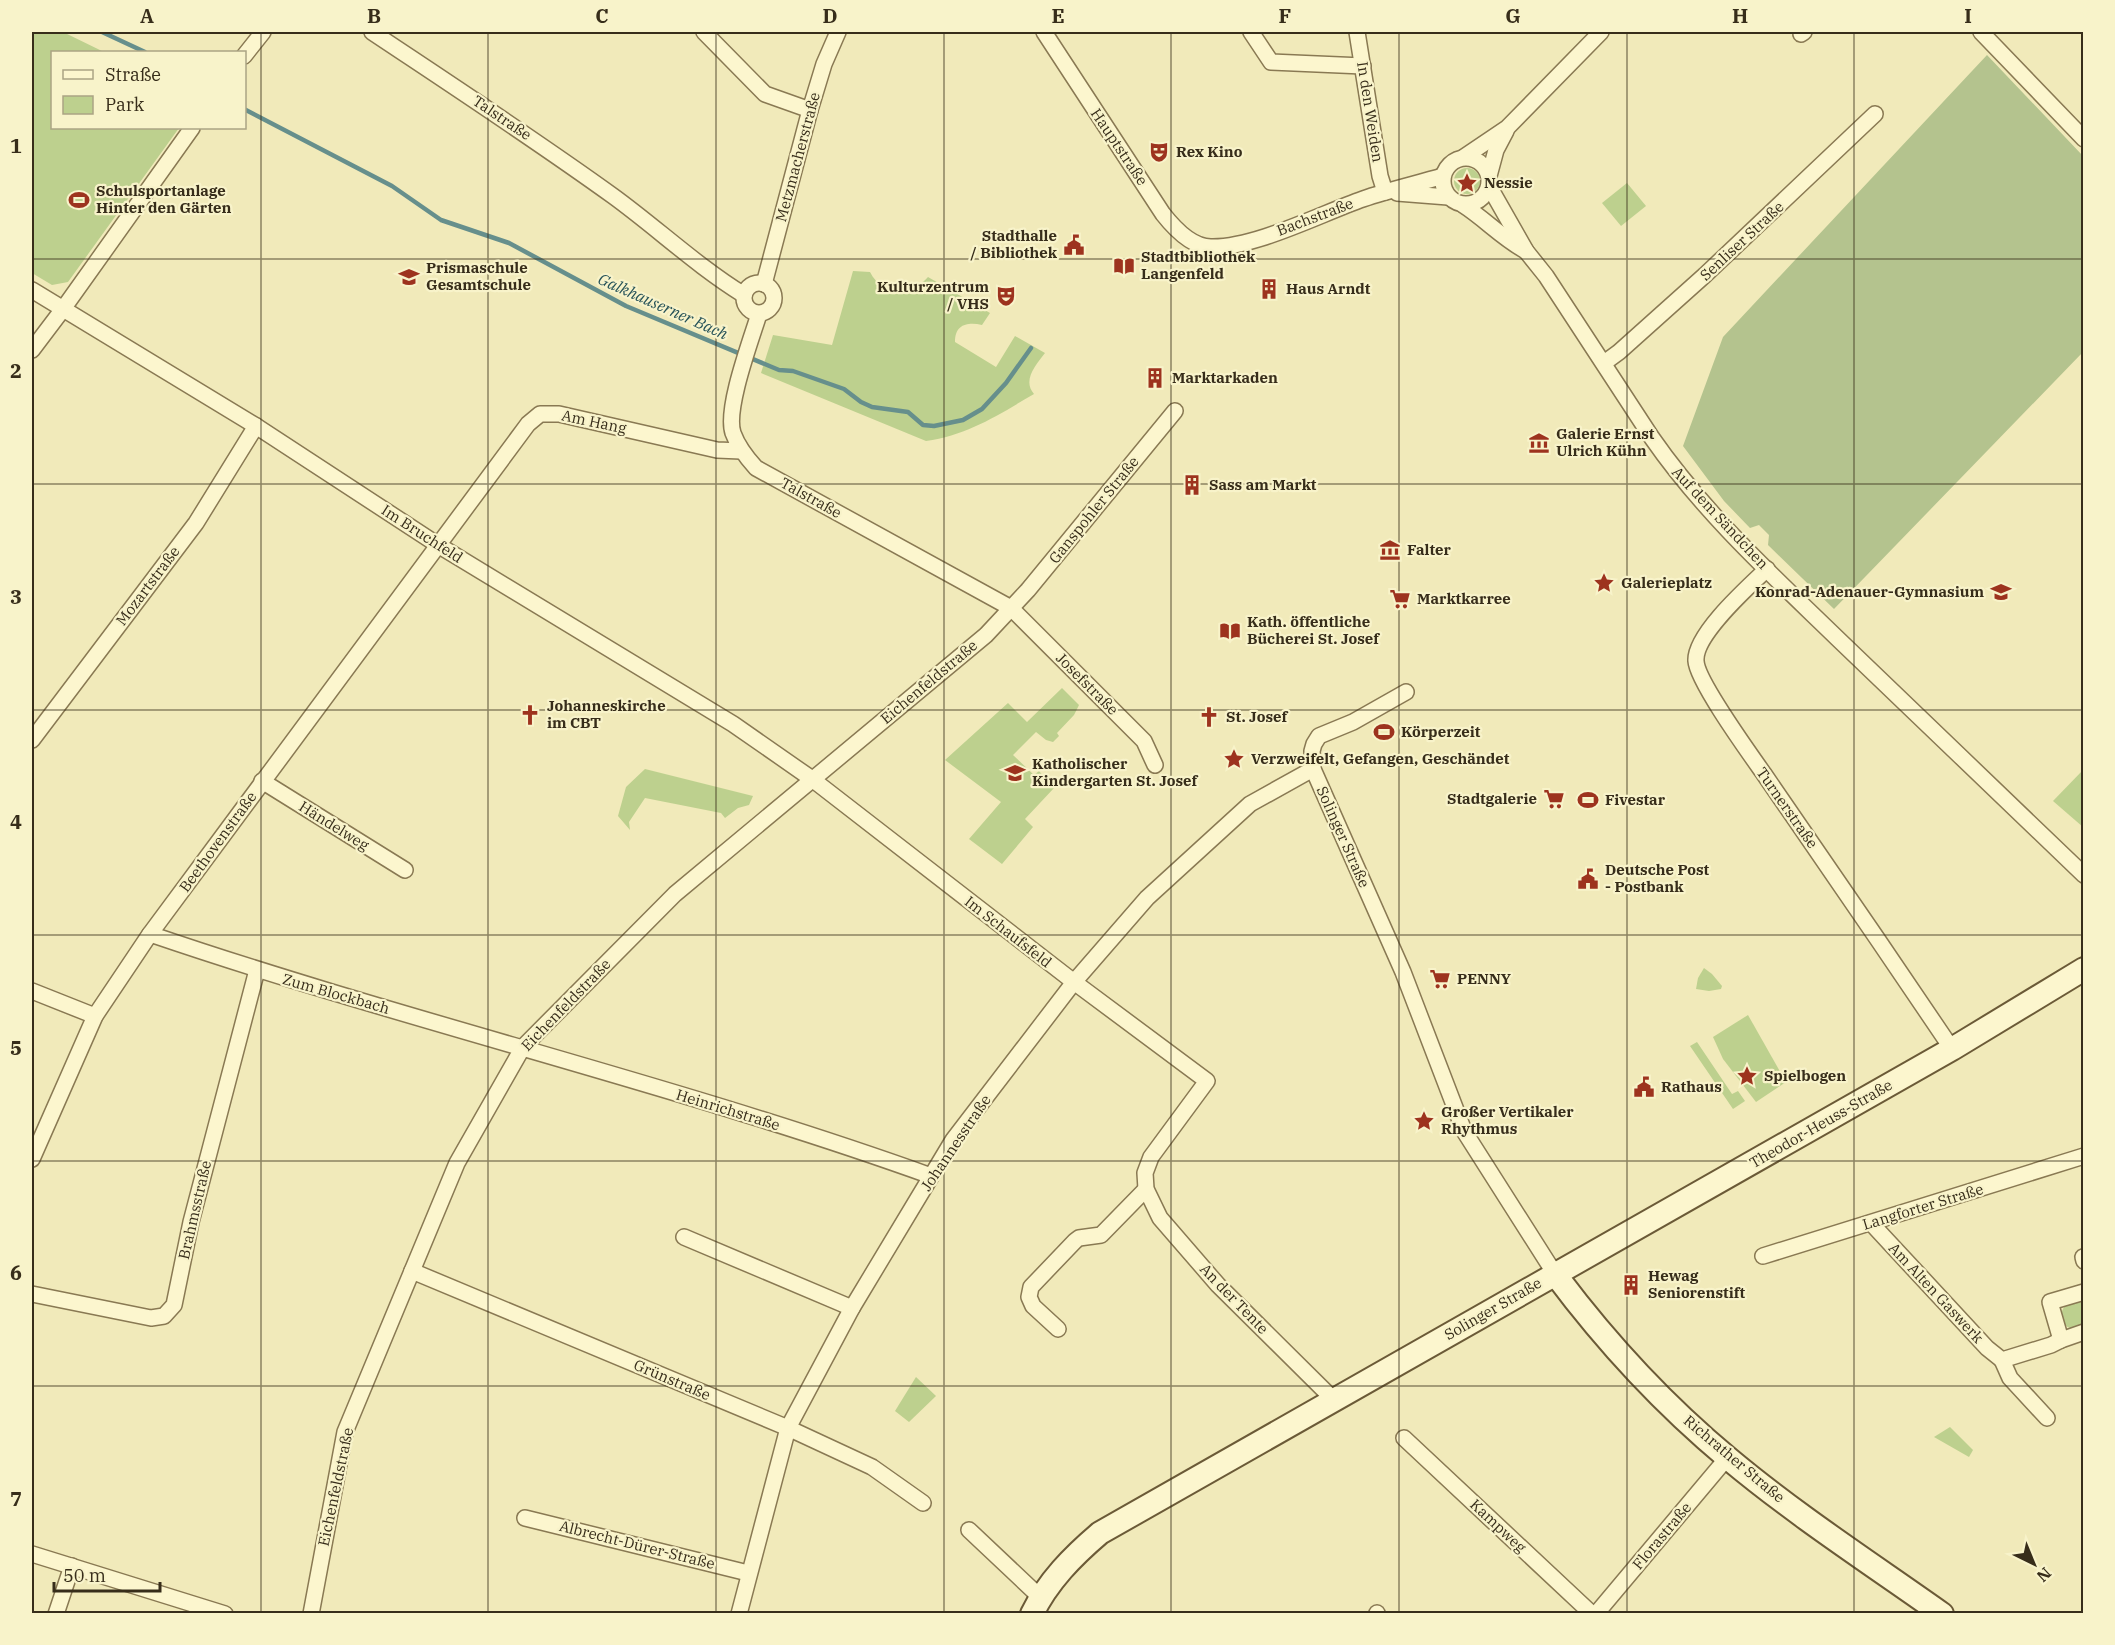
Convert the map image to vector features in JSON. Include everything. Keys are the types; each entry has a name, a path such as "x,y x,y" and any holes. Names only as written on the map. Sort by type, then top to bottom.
{"main road":[{"name":"Theodor-Heuss-Straße","path":"1555,1274 1952,1049 2084,969"},
{"name":"Solinger Straße","path":"1036,1605 1065,1566 1100,1533 1555,1274"},
{"name":"Richrather Straße","path":"1555,1274 1586,1314 1655,1391 1728,1458 1791,1507 1942,1614"}],"street":[{"path":"246,53 263,32"},
{"name":"Talstraße","path":"372,32 536,141 633,211 717,278 744,294"},
{"path":"704,32 765,94 810,110"},
{"name":"Metzmacherstraße","path":"764,284 810,110 824,64 838,32"},
{"name":"Hauptstraße","path":"1044,32 1163,214 1174,228 1190,240 1209,247"},
{"path":"1251,32 1271,62 1363,66"},
{"name":"In den Weiden","path":"1357,32 1380,176 1385,192"},
{"path":"1507,128 1496,150 1489,181 1482,197 1473,203 1463,205 1448,197 1444,190 1443,176 1446,168 1507,128 1601,32"},
{"path":"1981,32 2084,139"},
{"name":"Senliser Straße","path":"1604,363 1705,275 1875,114"},
{"path":"32,350 191,129"},
{"path":"1464,157 1481,163 1489,181"},
{"name":"Bachstraße","path":"1209,247 1235,245 1256,239 1365,198 1443,176"},
{"name":"Auf dem Sändchen","path":"1489,181 1526,251 1546,276 1669,462 1704,504 1767,569 2084,875"},
{"name":"Bachstraße","path":"1385,192 1448,197"},
{"name":"Auf dem Sändchen","path":"1463,205 1487,221 1510,242 1526,251"},
{"path":"764,284 772,290 775,298 770,310 759,314 750,311 746,307 744,294 752,285 764,284"},
{"name":"Im Bruchfeld","path":"32,290 256,426 438,545 733,724 812,779"},
{"name":"Talstraße","path":"759,314 732,408 732,430 741,451 756,468 1011,608"},
{"name":"Ganspohler Straße","path":"1011,608 1109,493 1174,411"},
{"name":"Am Hang","path":"438,545 528,424 540,414 559,414 717,450 741,451"},
{"name":"Mozartstraße","path":"32,740 196,523 256,426"},
{"name":"Beethovenstraße","path":"32,1160 95,1016 150,934 438,545"},
{"name":"Turnerstraße","path":"1767,569 1741,594 1704,636 1696,652 1697,668 1740,741 1952,1049"},
{"name":"Josefstraße","path":"1011,608 1144,741 1155,765"},
{"name":"Eichenfeldstraße","path":"311,1614 345,1432 457,1163 523,1047 675,894 986,635 1011,608"},
{"name":"Solinger Straße","path":"1406,692 1353,722 1319,736 1312,751 1313,769 1403,972 1464,1131 1555,1274"},
{"name":"Johannesstraße","path":"739,1614 788,1428 852,1308 953,1140 1074,982 1147,898 1250,804 1313,769"},
{"name":"Im Schaufsfeld","path":"812,779 1074,982 1207,1081 1150,1157 1145,1173 1146,1189"},
{"name":"Händelweg","path":"262,782 405,870"},
{"name":"Zum Blockbach","path":"150,934 257,970 523,1047"},
{"name":"Brahmsstraße","path":"32,1294 151,1318 164,1316 174,1305 196,1202 257,970"},
{"path":"32,991 95,1016"},
{"name":"Heinrichstraße","path":"523,1047 850,1148 931,1176"},
{"name":"Langforter Straße","path":"1763,1256 2084,1156"},
{"path":"1058,1329 1033,1306 1029,1297 1030,1287 1079,1238 1101,1235 1146,1189"},
{"name":"An der Tente","path":"1146,1189 1160,1218 1218,1284 1334,1400"},
{"name":"Am Alten Gaswerk","path":"1871,1223 1987,1348 2002,1360 2010,1378 2047,1418"},
{"path":"684,1237 852,1308"},
{"name":"Grünstraße","path":"412,1271 788,1428 872,1467 923,1503"},
{"path":"2061,1340 2050,1302 2084,1292"},
{"path":"2002,1360 2084,1332"},
{"name":"Kampweg","path":"1404,1438 1594,1614"},
{"name":"Florastraße","path":"1594,1614 1728,1458"},
{"name":"Albrecht-Dürer-Straße","path":"525,1518 748,1573"},
{"path":"969,1530 1036,1605"},
{"path":"32,1554 225,1614"},
{"path":"56,1614 72,1566"}],"green space":[{"name":"Schulsportanlage Hinter den Gärten","path":"32,32 63,32 102,51 51,51 51,129 178,129 68,282 52,285 32,273"},
{"path":"1987,55 2083,156 2083,352 1834,609 1768,545 1769,535 1759,525 1750,528 1724,501 1683,446 1723,337"},
{"path":"1467,168 1476,172 1480,181 1476,190 1467,194 1458,190 1454,181 1458,172"},
{"path":"1627,183 1646,206 1621,226 1602,203"},
{"path":"853,271 870,272 882,286 897,291 913,288 928,277 990,313 982,325 967,324 960,328 957,331 955,342 996,367 1015,336 1045,353 1030,378 1029,383 1034,394 969,429 926,441 761,373 773,335 832,345"},
{"name":"Katholischer Kindergarten St. Josef","path":"1062,688 1079,705 1074,715 1057,733 1059,736 1053,742 1046,740 1036,732 1013,755 1034,775 1039,771 1054,788 1025,819 1033,827 1002,864 969,839 1001,802 945,760 1008,703 1027,722"},
{"path":"645,769 753,796 749,805 738,808 725,818 721,813 645,798 629,822 630,830 618,816 626,787"},
{"path":"2083,770 2083,827 2053,801"},
{"path":"1704,968 1722,986 1721,989 1709,991 1696,989 1698,978"},
{"path":"1748,1015 1786,1082 1756,1102 1723,1059 1713,1037"},
{"path":"1697,1042 1732,1094 1738,1091 1745,1101 1733,1109 1690,1046"},
{"path":"2082,1300 2083,1330 2076,1330 2066,1326 2061,1313 2068,1302"},
{"path":"916,1377 936,1396 909,1422 895,1411"},
{"path":"1950,1427 1973,1450 1969,1457 1934,1437"}],"waterway":[{"name":"Galkhauserner Bach","path":"102,32 143,51"},
{"name":"Galkhauserner Bach","path":"246,110 392,186 441,220 509,243 626,306 779,370 793,371 844,389 872,407 908,412 923,425 934,426 963,420 982,409 1006,383 1031,348"}],"place":[{"name":"Rex Kino","path":"1159,152"},
{"name":"Nessie","path":"1467,183"},
{"name":"Schulsportanlage Hinter den Gärten","path":"79,200"},
{"name":"Stadthalle / Bibliothek","path":"1074,245"},
{"name":"Stadtbibliothek Langenfeld","path":"1124,266"},
{"name":"Prismaschule Gesamtschule","path":"409,277"},
{"name":"Haus Arndt","path":"1269,289"},
{"name":"Kulturzentrum / VHS","path":"1006,296"},
{"name":"Marktarkaden","path":"1155,378"},
{"name":"Galerie Ernst Ulrich Kühn","path":"1539,443"},
{"name":"Sass am Markt","path":"1192,485"},
{"name":"Falter","path":"1390,550"},
{"name":"Galerieplatz","path":"1604,583"},
{"name":"Konrad-Adenauer-Gymnasium","path":"2001,592"},
{"name":"Marktkarree","path":"1400,599"},
{"name":"Kath. öffentliche Bücherei St. Josef","path":"1230,631"},
{"name":"Johanneskirche im CBT","path":"530,715"},
{"name":"St. Josef","path":"1209,717"},
{"name":"Körperzeit","path":"1384,732"},
{"name":"Verzweifelt, Gefangen, Geschändet","path":"1234,759"},
{"name":"Katholischer Kindergarten St. Josef","path":"1015,773"},
{"name":"Stadtgalerie","path":"1554,799"},
{"name":"Fivestar","path":"1588,800"},
{"name":"Deutsche Post - Postbank","path":"1588,879"},
{"name":"PENNY","path":"1440,979"},
{"name":"Spielbogen","path":"1747,1076"},
{"name":"Rathaus","path":"1644,1087"},
{"name":"Großer Vertikaler Rhythmus","path":"1424,1121"},
{"name":"Hewag Seniorenstift","path":"1631,1285"}]}
